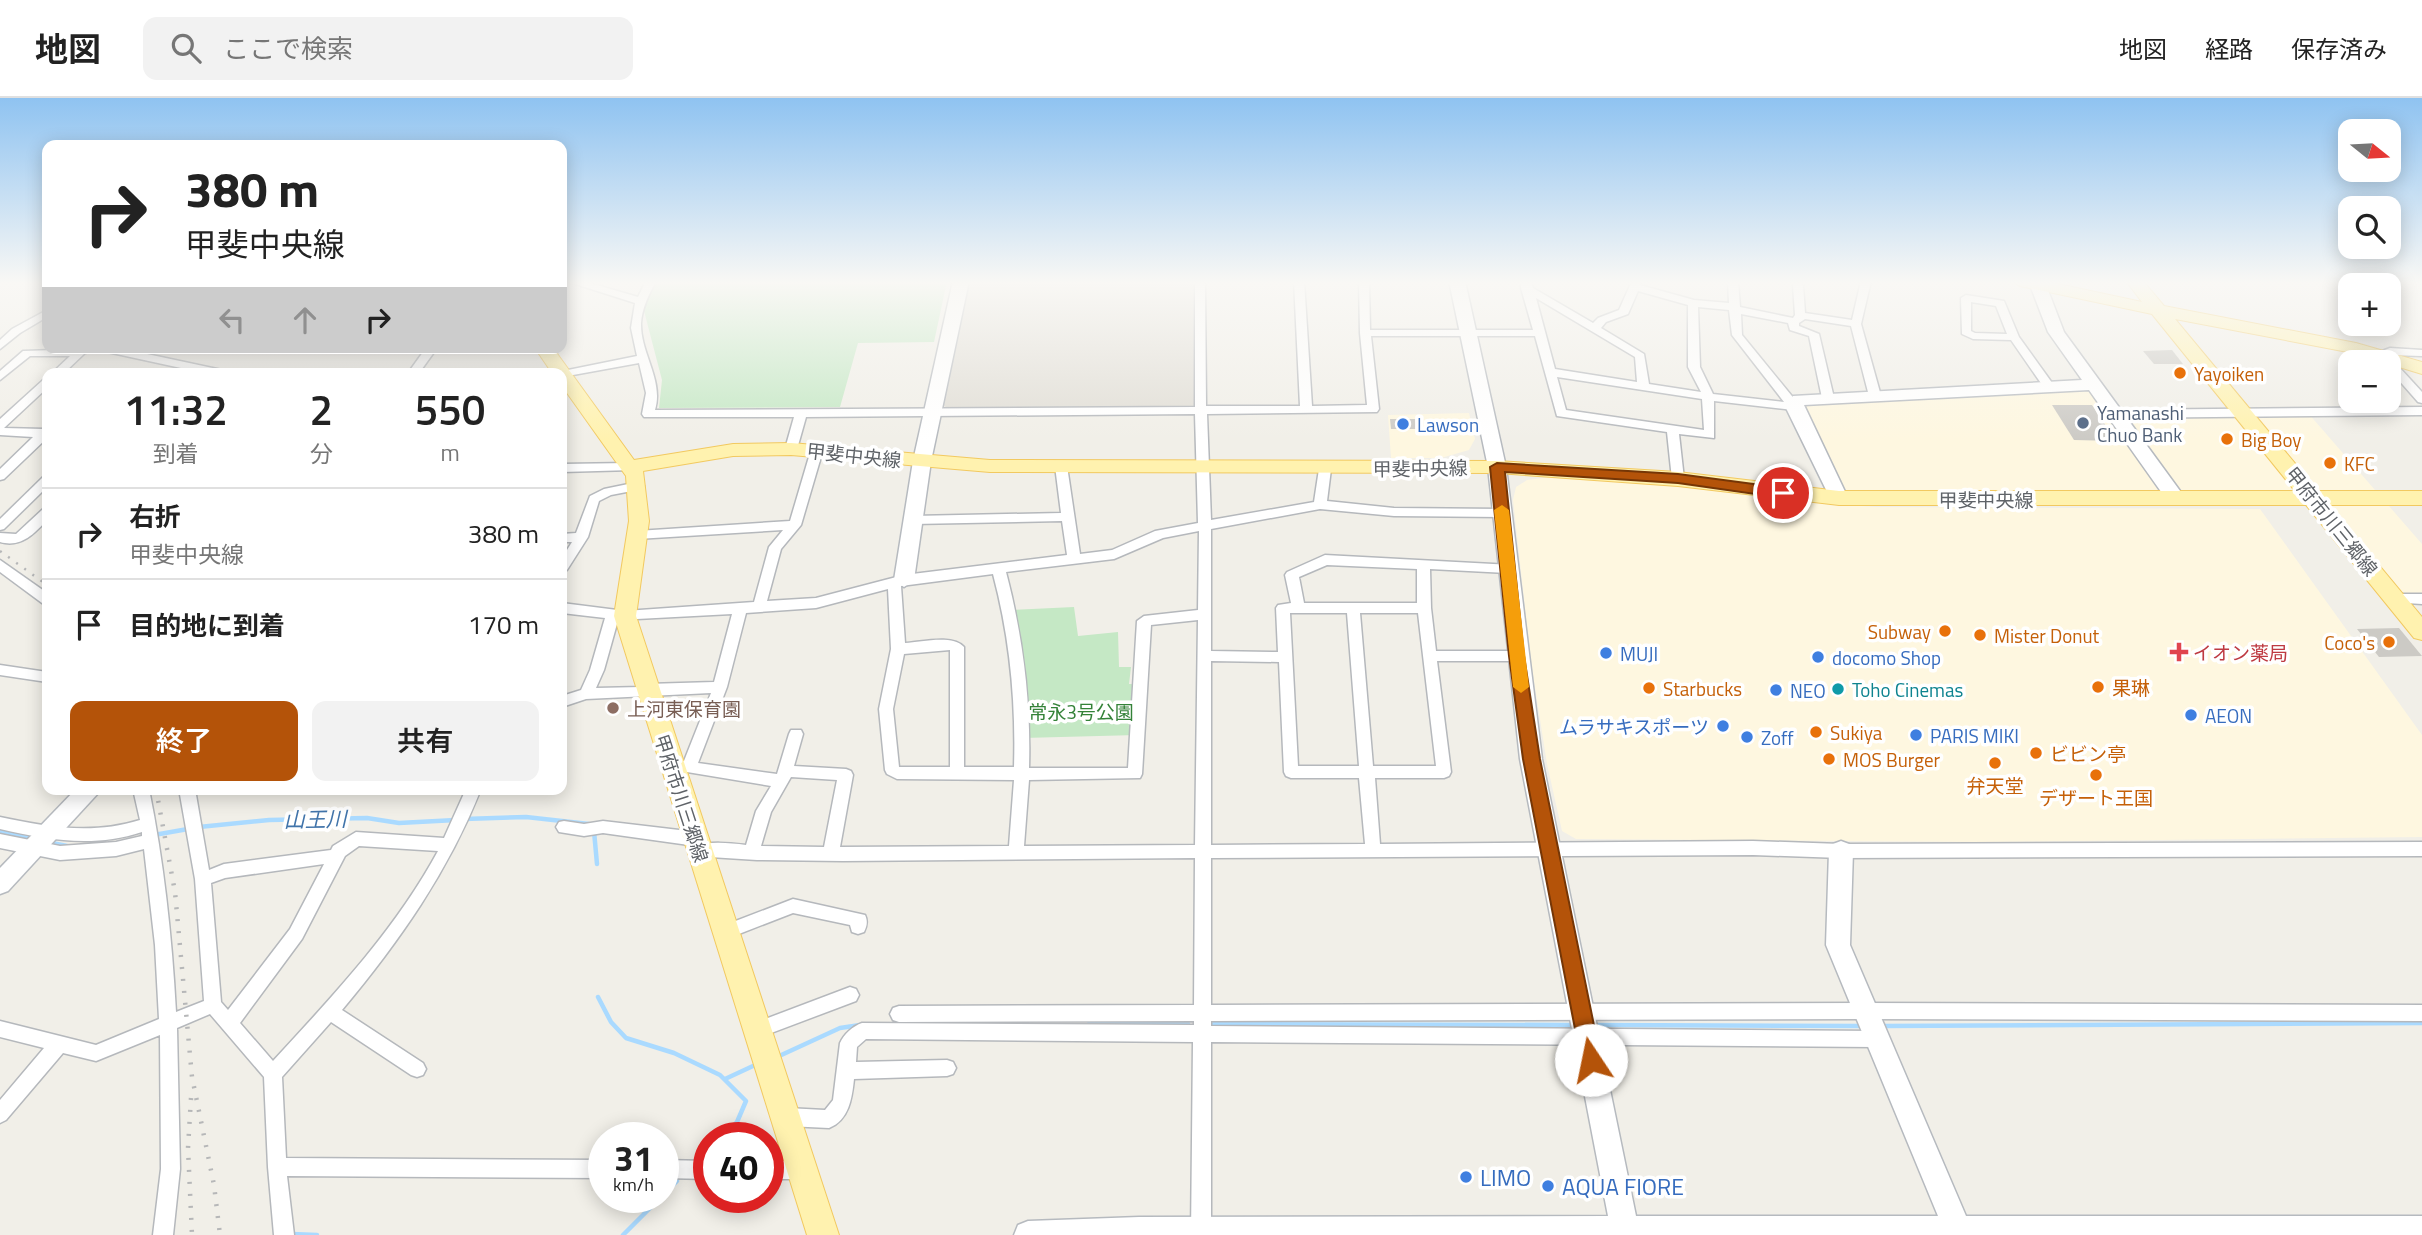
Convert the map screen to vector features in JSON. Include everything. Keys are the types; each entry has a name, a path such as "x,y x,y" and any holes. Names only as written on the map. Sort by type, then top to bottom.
{"main road":[{"name":"甲府市川三郷線","path":"2177,334 2422,632"},
{"path":"2265,334 2339,350"},
{"path":"2401,363 2422,368"},
{"path":"567,381 634,477"},
{"name":"甲斐中央線","path":"634,477 733,450 791,449 922,461 1061,466 1201,465 1325,469 1497,467 1678,479 1839,498 2422,498"},
{"name":"甲府市川三郷線","path":"634,477 637,535 619,616 680,766 698,845 823,1235"}],"street":[{"path":"636,334 652,393 648,414 1373,409 1365,334"},
{"path":"949,334 899,581 898,649 886,709 892,770 897,773 1135,774 1144,621 1204,614"},
{"path":"1200,334 1201,465 1205,527 1201,852 1201,1233"},
{"path":"1302,334 1306,409"},
{"path":"1468,334 1497,467 1531,759 1625,1231"},
{"path":"1539,334 1561,413 1710,435 1708,395 1694,367 1693,334"},
{"path":"1605,334 1640,356 1643,385"},
{"path":"1737,334 1794,406 1839,498"},
{"path":"1814,334 1828,398"},
{"path":"1859,334 1875,396"},
{"path":"1970,334 2014,337"},
{"path":"2013,334 2049,387"},
{"path":"2057,334 2176,499"},
{"path":"0,377 27,353 42,352"},
{"path":"2401,352 2422,353"},
{"path":"62,368 78,354"},
{"path":"125,354 179,368"},
{"path":"417,368 427,354"},
{"path":"567,372 641,359"},
{"path":"1550,372 1735,401 1794,406"},
{"path":"2401,376 2422,399"},
{"path":"1794,406 1799,400 2093,385"},
{"path":"0,428 42,390"},
{"path":"2114,414 2422,411"},
{"path":"791,449 801,414"},
{"path":"0,428 42,433"},
{"path":"1673,430 1678,479"},
{"path":"0,476 42,438"},
{"path":"759,607 775,547 794,525 817,450"},
{"path":"1061,466 1074,559"},
{"path":"567,468 591,467 634,477"},
{"path":"1320,505 1325,469"},
{"path":"567,560 582,537 594,499 634,477"},
{"path":"0,526 42,485"},
{"path":"567,609 619,616 816,603 899,581 1114,554 1160,534 1320,505 1394,512 1502,513"},
{"path":"0,537 7,540 20,539 42,517"},
{"path":"913,520 1069,517"},
{"path":"637,535 794,525"},
{"path":"567,538 582,537"},
{"path":"1298,607 1292,575 1325,561 1507,568"},
{"path":"0,565 42,596"},
{"path":"1423,565 1424,608 1444,772 1291,772 1283,608 1424,608"},
{"path":"998,567 1011,610 1017,648 1024,773 1016,853"},
{"path":"2396,599 2422,599"},
{"path":"1353,608 1373,851"},
{"path":"740,609 720,687 680,766 783,776 846,775 831,853"},
{"path":"586,694 619,616"},
{"path":"898,649 953,645 957,648 957,773"},
{"path":"1204,656 1286,657"},
{"path":"1430,656 1517,656"},
{"path":"0,670 42,676"},
{"path":"567,700 586,694 720,687"},
{"path":"752,852 764,811 783,776 796,734"},
{"path":"0,884 85,795"},
{"path":"142,795 150,833 169,1025 171,1202 163,1235"},
{"path":"188,795 203,879 213,1005 273,1074 277,1167 284,1235"},
{"path":"273,1074 330,1012 409,909 461,822 472,795"},
{"path":"0,823 42,841 60,853 89,853 150,833"},
{"path":"564,827 721,849 831,853 1753,848 1841,851 2422,849"},
{"path":"229,1023 296,934 337,856 356,839 448,845"},
{"path":"0,841 42,841"},
{"path":"1841,851 1838,945 1863,1011 1959,1233"},
{"path":"203,879 224,871 337,856"},
{"path":"726,932 793,906 859,920 858,927"},
{"path":"758,1030 850,995"},
{"path":"0,1029 96,1053 213,1005"},
{"path":"899,1014 1582,1014 1863,1011 2422,1013"},
{"path":"330,1012 417,1069"},
{"path":"787,1117 829,1119 842,1103 849,1043 862,1031 1876,1039"},
{"path":"0,1114 59,1044"},
{"path":"846,1071 947,1068"},
{"path":"277,1167 588,1169"},
{"path":"784,1170 802,1170"},
{"path":"1028,1235 1625,1231 2285,1233 2422,1230"}],"shaded area":[{"path":"957,334 1193,334 1194,407 947,408 942,404"},
{"path":"2093,385 2114,414 2308,413 2422,544 2422,599 2396,599 2315,499 1839,498 1799,400"},
{"path":"1469,413 1475,439 1469,450 1441,458 1391,458 1388,415"},
{"path":"1551,477 1665,484 1814,503 1877,507 2260,509 2422,735 2422,837 1979,842 1576,839 1562,831 1547,764 1531,662 1513,500 1516,487 1527,480"}],"green space":[{"path":"650,334 936,334 934,342 858,343 840,407 659,408 662,380"},
{"name":"常永3号公園","path":"1074,607 1078,636 1118,632 1119,667 1131,667 1129,684 1140,684 1137,735 1023,738 1011,610"}],"building":[{"path":"2172,350 2183,364 2154,364 2143,351"},
{"name":"Yamanashi Chuo Bank","path":"2052,405 2092,405 2116,441 2074,440"},
{"name":"Lawson","path":"1390,419 1415,419 1417,429 1391,429"},
{"name":"Coco's","path":"2399,628 2422,656 2379,657 2357,629"}],"waterway":[{"name":"山王川","path":"464,819 526,817 589,824"},
{"name":"山王川","path":"199,827 269,820 367,818 399,823 456,820"},
{"name":"山王川","path":"154,835 188,829"},
{"name":"山王川","path":"594,831 597,864"},
{"name":"山王川","path":"0,832 33,839"},
{"name":"山王川","path":"47,842 67,846"},
{"name":"山王川","path":"598,997 611,1022 626,1038 674,1053 720,1075 746,1101 737,1122"},
{"path":"1882,1026 2422,1023"},
{"path":"1089,1024 1188,1024"},
{"path":"1214,1024 1570,1025"},
{"path":"777,1057 840,1028 860,1025"},
{"path":"1598,1025 1863,1026"},
{"path":"725,1079 753,1066"},
{"path":"623,1235 645,1213"},
{"path":"292,1234 317,1235"}],"railway":[{"path":"0,551 42,581"},
{"path":"157,795 175,892 192,1077 214,1185 220,1235"},
{"path":"191,1098 188,1148 192,1235"}],"slow traffic":[{"path":"1502,510 1521,687"}],"place":[{"name":"Yayoiken","path":"2180,373"},
{"name":"Yamanashi Chuo Bank","path":"2083,423"},
{"name":"Lawson","path":"1403,424"},
{"name":"Big Boy","path":"2227,439"},
{"name":"KFC","path":"2330,463"},
{"name":"Subway","path":"1945,631"},
{"name":"Mister Donut","path":"1980,635"},
{"name":"Coco's","path":"2389,642"},
{"name":"イオン薬局","path":"2179,652"},
{"name":"MUJI","path":"1606,653"},
{"name":"docomo Shop","path":"1818,657"},
{"name":"果琳","path":"2098,687"},
{"name":"Starbucks","path":"1649,688"},
{"name":"Toho Cinemas","path":"1838,689"},
{"name":"NEO","path":"1776,690"},
{"name":"上河東保育園","path":"613,708"},
{"name":"AEON","path":"2191,715"},
{"name":"ムラサキスポーツ","path":"1723,726"},
{"name":"Sukiya","path":"1816,732"},
{"name":"PARIS MIKI","path":"1916,735"},
{"name":"Zoff","path":"1747,737"},
{"name":"ビビン亭","path":"2036,753"},
{"name":"MOS Burger","path":"1829,759"},
{"name":"弁天堂","path":"1995,763"},
{"name":"デザート王国","path":"2096,775"},
{"name":"LIMO","path":"1466,1177"},
{"name":"AQUA FIORE","path":"1548,1186"}],"route":[{"path":"1591,1060 1531,759 1497,467 1678,479 1783,493"}]}
